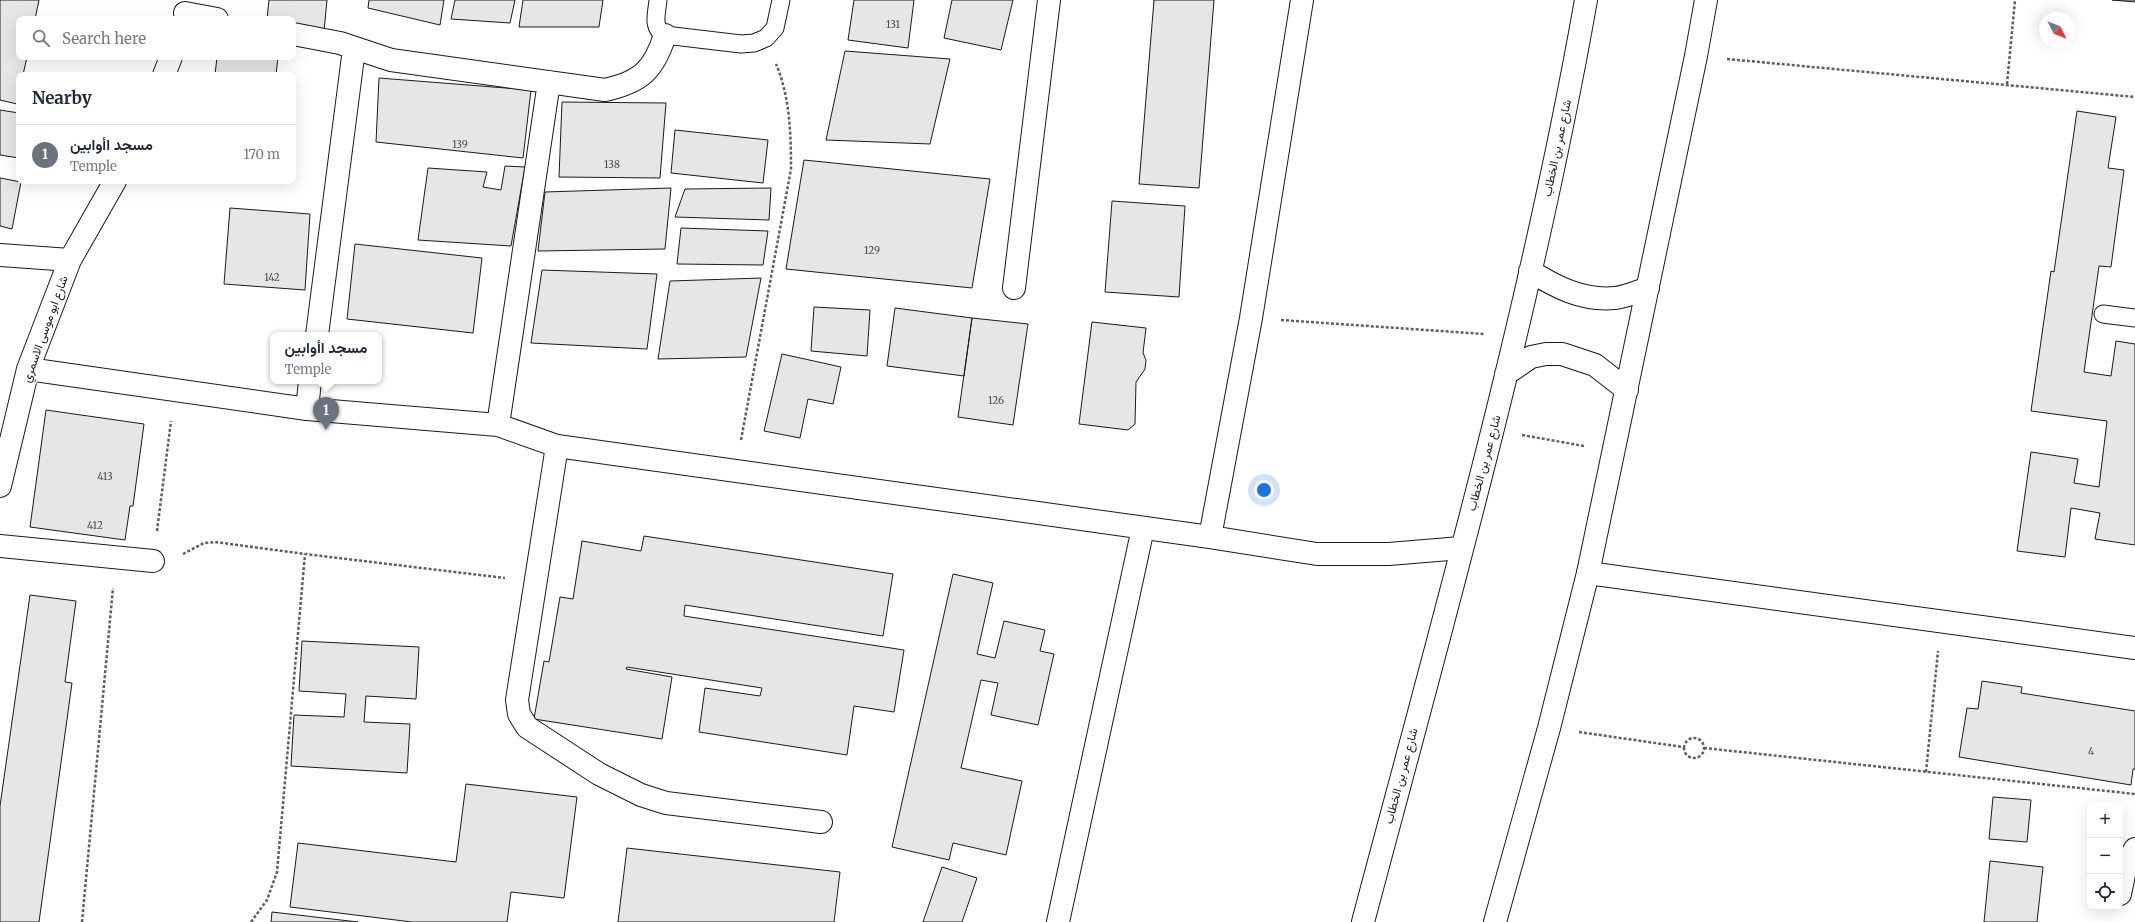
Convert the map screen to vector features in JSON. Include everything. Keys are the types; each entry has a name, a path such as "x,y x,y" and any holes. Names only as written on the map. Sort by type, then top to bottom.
{"street":[{"path":"1014,288 1049,0"},
{"path":"1210,538 1251,318 1302,0"},
{"name":"شارع عمر بن الخطاب","path":"1363,922 1493,430 1553,172 1586,0"},
{"path":"1494,922 1549,728 1588,573 1696,56 1706,0"},
{"path":"186,11 205,16"},
{"path":"296,35 340,43 390,60 605,90 626,85 645,73 658,56 665,35"},
{"path":"316,332 354,48"},
{"path":"165,72 170,60"},
{"path":"498,425 549,82"},
{"name":"شارع ابو موسى الاسمري","path":"0,486 28,369 70,260 113,184"},
{"path":"0,255 70,260"},
{"path":"1530,271 1558,288 1593,298 1615,298 1648,288"},
{"path":"1506,374 1531,357 1546,354 1562,354 1596,365 1627,390"},
{"path":"28,369 307,409 498,425 557,446 736,470 1316,554 1388,554 1461,548"},
{"path":"307,409 310,384"},
{"path":"557,446 517,700 518,714 527,727 599,774 641,795 666,803 821,822"},
{"path":"1058,922 1142,528"},
{"path":"0,546 153,561"},
{"path":"1588,573 2135,648"},
{"path":"2123,880 2126,865 2135,849"}],"lane":[{"path":"658,0 656,26 659,32 665,35 741,44 754,43 766,38 775,28 781,0"},
{"path":"2103,314 2135,318"}],"path":[{"path":"2006,84 2015,0"},
{"path":"736,470 791,169 791,135 787,102 779,69 766,38"},
{"path":"1696,56 2135,97"},
{"path":"1251,318 1514,336"},
{"path":"175,391 153,561 174,558 204,543 214,542 535,581"},
{"path":"1493,430 1614,452"},
{"path":"251,922 267,900 277,872 306,554"},
{"path":"82,922 116,557"},
{"path":"1926,772 1940,622"},
{"path":"1549,728 1683,747"},
{"path":"1694,737 1702,740 1704,748 1703,753 1694,758 1684,752 1683,747 1687,740 1694,737"},
{"path":"1704,748 2135,794"}],"building":[{"path":"0,0 39,0 36,16 16,16 16,60 26,60 24,72 16,72 16,104 0,100"},
{"path":"269,0 327,0 324,31 296,28 296,16 267,16"},
{"path":"369,0 444,0 440,25 368,8"},
{"path":"455,0 515,0 510,23 451,19"},
{"path":"523,0 603,0 599,27 519,27"},
{"path":"854,0 914,0 908,48 848,40"},
{"path":"952,0 1013,0 1001,50 944,38"},
{"path":"1154,0 1214,0 1199,188 1139,184"},
{"path":"2112,0 2135,0 2135,2"},
{"path":"845,51 950,59 930,144 826,140"},
{"path":"217,60 278,60 276,72 215,72"},
{"path":"379,78 531,90 523,158 376,142"},
{"path":"562,102 666,103 660,178 559,177"},
{"path":"0,110 16,113 16,158 0,155"},
{"path":"2077,111 2116,117 2108,168 2124,170 2111,267 2099,266 2084,372 2111,376 2116,341 2135,344 2135,545 2095,539 2100,513 2071,508 2065,557 2017,551 2031,452 2078,459 2074,483 2099,487 2107,421 2031,411 2051,271 2054,272"},
{"path":"675,130 768,140 763,183 671,173"},
{"path":"804,160 990,179 972,288 786,269"},
{"path":"505,166 525,167 511,246 418,240 428,168 487,172 483,187 501,190"},
{"path":"0,178 16,181 16,184 21,184 12,229 0,226"},
{"path":"671,188 665,249 538,251 545,192"},
{"path":"771,188 769,220 675,217 685,189"},
{"path":"1112,201 1185,206 1179,297 1105,292"},
{"path":"230,208 310,214 305,290 224,284"},
{"path":"681,228 768,231 763,265 677,264"},
{"path":"355,244 482,258 473,333 347,319"},
{"path":"542,270 657,274 647,349 531,343"},
{"path":"761,278 746,357 658,359 670,281"},
{"path":"814,307 870,310 867,356 811,351"},
{"path":"895,308 972,318 964,376 887,366"},
{"path":"972,318 1028,324 1013,425 958,417"},
{"path":"1092,322 1146,328 1143,353 1146,360 1145,369 1136,382 1135,424 1128,430 1079,424"},
{"path":"782,354 841,367 833,404 808,399 800,438 764,431"},
{"path":"46,410 144,424 133,506 130,506 125,540 30,527"},
{"path":"644,536 893,574 883,636 685,605 684,616 904,650 894,712 854,706 847,755 699,732 705,688 760,696 762,688 627,667 626,669 672,677 662,739 534,719 544,661 549,662 560,597 573,599 582,541 641,551"},
{"path":"953,574 993,583 977,654 995,658 1004,621 1045,630 1040,651 1054,654 1038,725 991,715 998,683 981,680 961,768 1022,781 1006,855 953,843 949,860 892,847"},
{"path":"30,595 76,601 65,682 72,683 39,922 0,922 0,806"},
{"path":"302,641 419,647 416,699 366,696 364,722 410,724 407,773 291,766 294,715 344,717 346,694 299,691"},
{"path":"1982,681 2022,687 2021,693 2135,711 2135,769 2133,769 2131,785 1959,757 1967,708 1978,709"},
{"path":"466,784 577,797 564,898 511,892 507,922 412,922 290,907 298,843 456,862"},
{"path":"1993,797 2031,800 2027,842 1989,839"},
{"path":"627,848 840,872 834,922 618,922"},
{"path":"1990,861 2043,867 2037,922 1984,922"},
{"path":"942,867 977,878 962,922 923,922"},
{"path":"272,912 358,922 271,922"}],"place":[{"name":"مسجد اأوابين","path":"326,430"}]}
